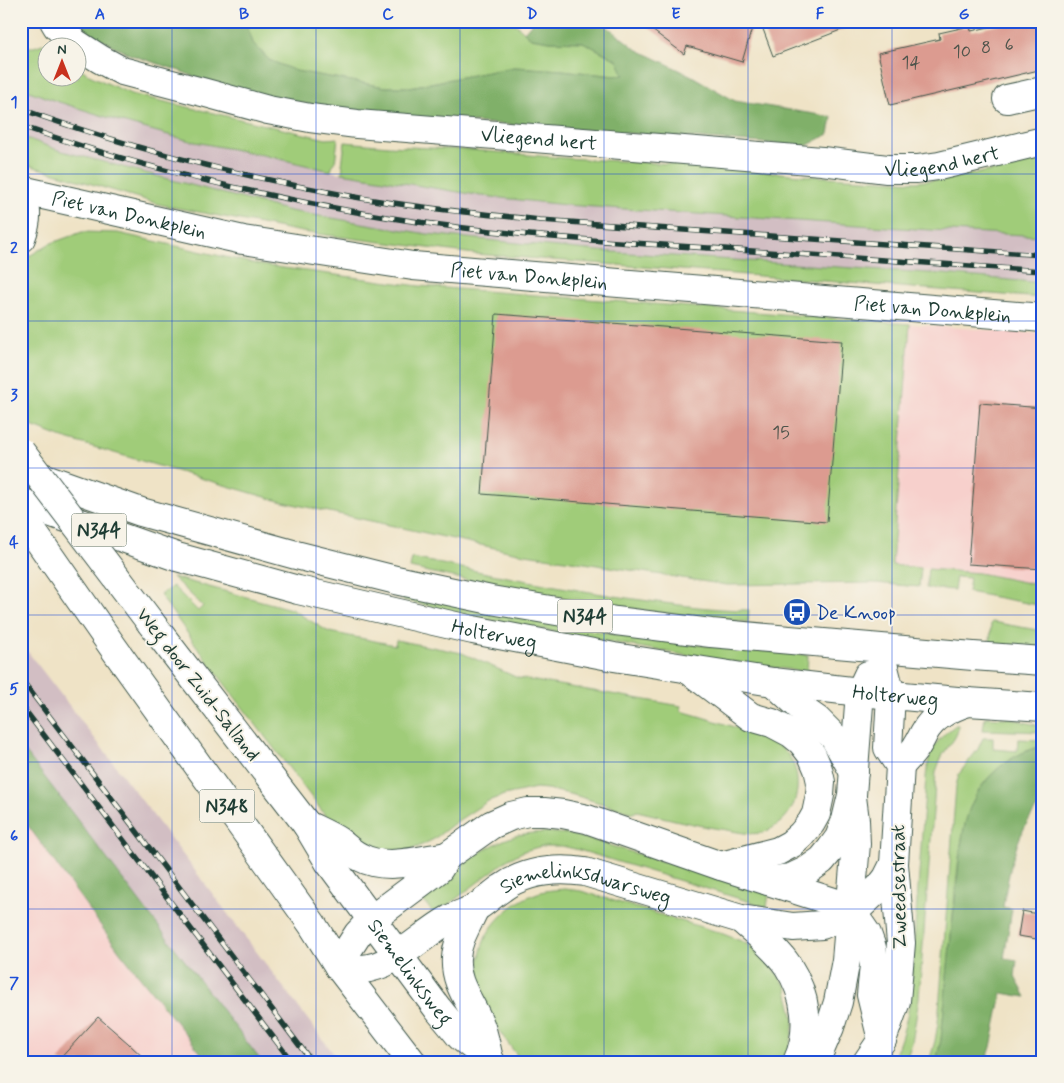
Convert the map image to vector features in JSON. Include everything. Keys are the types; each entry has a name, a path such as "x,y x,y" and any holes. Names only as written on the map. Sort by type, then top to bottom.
{"main road":[{"name":"Vliegend hert","path":"54,21 75,43 122,71 268,110 357,124 822,161 887,169 917,169 939,166 1043,141"},
{"path":"1007,99 1043,91"},
{"name":"Piet van Donkplein","path":"21,190 243,240 413,266 1043,318"},
{"name":"Piet van Donkplein","path":"21,195 25,201 27,213 26,226 21,238"},
{"name":"Weg door Zuid-Salland","path":"21,452 308,825 329,862 372,919"},
{"name":"Holterweg","path":"21,470 150,514 296,555 396,580 482,598 616,621 711,633 1043,661"},
{"name":"Holterweg","path":"21,502 177,557 298,590 473,630 614,657 773,682 891,695 1043,707"},
{"name":"N348","path":"27,524 306,916 339,967 412,1062"},
{"path":"879,648 891,695 888,748 900,766 918,746 924,732 934,720 943,712 968,702"},
{"name":"Zweedsestraat","path":"768,882 791,878 808,870 822,860 839,838 846,820 853,784 860,692 879,648"},
{"path":"687,669 751,717 778,726 802,742 812,755 818,768 821,782 816,814 801,836 778,851 721,866"},
{"path":"773,682 834,737 853,784"},
{"name":"Zweedsestraat","path":"875,1051 896,1000 898,986 901,943 894,864 900,766"},
{"name":"Zweedsestraat","path":"815,1062 830,1028 838,1002 846,960 856,844 853,784"},
{"path":"372,919 439,869 447,856 491,825 511,816 528,812 544,812 587,819 768,882 834,902 850,912"},
{"path":"308,825 338,841 349,851 362,858 379,863 399,863 447,856"},
{"name":"Siemelinksdwarsweg","path":"339,967 361,969 381,965 450,918 476,908 503,887 535,873 553,870 585,872 741,919 793,927 807,927 822,924 850,912 880,887 894,864"},
{"path":"476,908 459,943 456,968 460,982 480,1023 490,1060"},
{"name":"Zweedsestraat","path":"850,912 867,934 872,948 874,965 871,995 875,1051"},
{"name":"Siemelinksweg","path":"339,967 358,934 372,919 460,1037 490,1060"},
{"path":"741,919 778,954 787,965 798,985 804,1003 806,1020 805,1037 798,1062"}],"shaded area":[{"path":"21,88 122,122 190,141 263,155 335,172 483,196 566,205 1043,236 1043,298 475,254 302,232 162,205 21,163"},
{"path":"910,324 1043,334 1043,586 979,573 892,565"},
{"path":"21,643 340,1062 262,1062 21,746"},
{"path":"21,816 120,952 208,1062 21,1062"}],"green space":[{"path":"79,21 230,21 246,23 253,43 269,60 296,71 385,87 410,87 514,67 614,76 624,75 617,60 583,42 550,41 531,38 524,32 534,21 600,21 636,49 692,76 735,101 832,117 829,134 806,146 372,115 278,99 200,79 131,55 89,33"},
{"path":"230,21 512,21 531,38 550,41 583,42 617,60 625,75 614,76 514,67 410,87 385,87 295,71 269,60 253,43 246,23"},
{"path":"38,46 38,88 88,88 88,74 131,94 326,139 338,138 335,163 333,163 331,171 190,141 122,122 21,88 21,47"},
{"path":"21,136 58,150 290,211 427,234 598,251 943,274 1043,283 1043,298 475,254 302,232 162,205 21,163"},
{"path":"345,142 564,158 710,166 810,176 916,182 1007,168 1043,159 1043,236 566,205 483,196 342,173"},
{"path":"82,232 118,233 261,265 419,286 910,324 892,565 921,568 919,587 875,583 727,585 513,552 279,501 63,438 21,422 21,261 49,244"},
{"path":"412,558 634,599 706,608 749,610 748,622 661,613 509,589 410,568"},
{"path":"928,569 979,573 1043,586 1043,606 968,592 970,578 956,577 954,590 926,588"},
{"path":"172,577 291,609 329,632 395,645 396,640 462,653 518,678 681,706 681,711 759,736 775,743 784,750 795,767 797,787 793,806 782,821 767,831 757,834 693,824 637,811 633,813 574,795 536,788 504,795 488,801 434,839 403,852 385,852 362,846 325,815 211,666 160,595 173,586 198,611 203,606"},
{"path":"403,595 612,634 687,644 808,655 807,672 684,655 485,619 402,600"},
{"path":"992,622 1043,631 1043,647 990,644"},
{"path":"985,717 1010,718 1043,727 1043,732 983,730"},
{"path":"958,725 957,733 939,762 936,772 919,998 912,1043 905,1062 892,1062 903,1031 910,999 927,768 934,747 942,736"},
{"path":"983,738 993,738 993,749 1017,751 1018,739 1043,740 1043,746 1011,759 993,773 985,781 969,811 959,860 941,1040 936,1062 929,1062 938,1023 956,786 959,774 978,749"},
{"path":"21,746 262,1062 208,1062 120,952 21,816"},
{"path":"1043,746 1043,801 1026,824 1020,837 1011,865 1003,907 1012,909 1004,958 1017,960 1015,977 1026,997 1002,993 986,1062 936,1062 941,1040 961,845 969,810 979,791 993,773 1011,759"},
{"path":"529,833 568,834 592,840 769,894 767,907 562,846 542,846 524,851 507,860 435,915 420,897 464,863 488,848 512,837"},
{"path":"565,889 581,891 718,932 752,947 767,960 786,986 794,1020 788,1062 522,1062 498,1029 484,1003 479,980 481,952 485,939 493,925 512,906 538,893"}],"building":[{"path":"640,21 754,21 742,62 687,46 684,54"},
{"path":"760,21 858,21 859,23 773,56"},
{"path":"1017,21 1043,21 1043,69 890,105 878,53 940,39 939,33 970,26 971,31"},
{"path":"496,314 842,341 827,522 482,494"},
{"path":"980,403 1043,408 1043,569 968,564"},
{"path":"1022,911 1043,915 1043,940 1018,936"},
{"path":"98,1017 128,1043 148,1062 57,1062"}],"railway":[{"path":"21,109 100,136 181,159 303,187 393,203 540,220 1043,255"},
{"path":"21,126 108,154 240,189 416,222 584,239 1043,271"},
{"path":"21,679 312,1062"},
{"path":"21,705 292,1062"}],"place":[{"name":"De Knoop","path":"797,612"}]}
